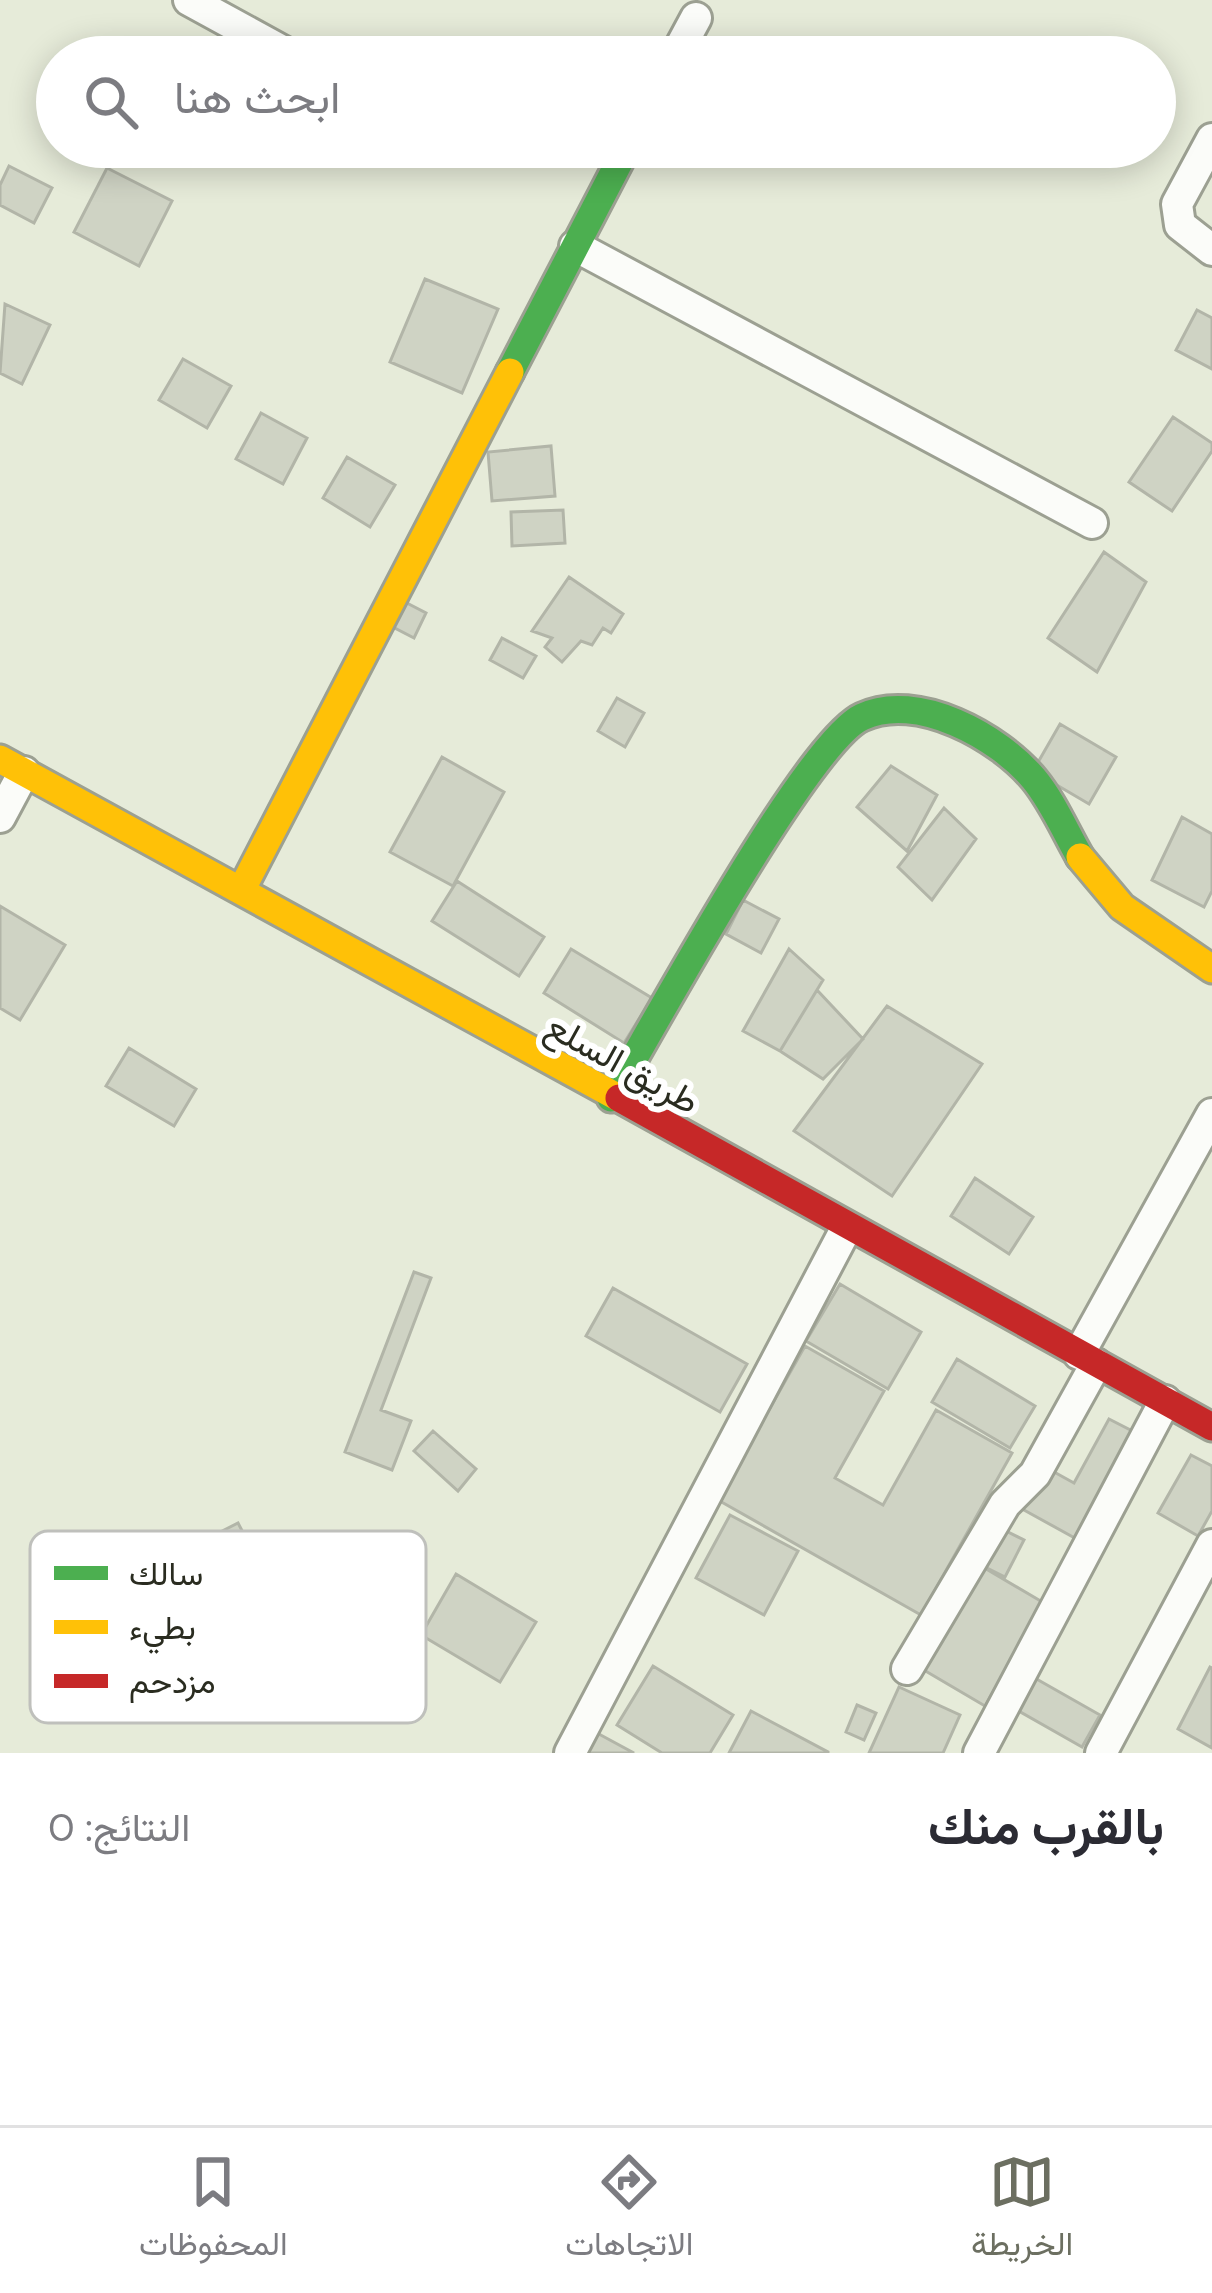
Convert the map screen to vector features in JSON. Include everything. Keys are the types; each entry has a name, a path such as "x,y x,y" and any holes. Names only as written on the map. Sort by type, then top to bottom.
{"street":[{"path":"189,0 255,36"},
{"path":"686,36 696,18"},
{"path":"1212,139 1177,204 1180,225 1212,250"},
{"path":"242,887 616,168"},
{"path":"575,246 1092,523"},
{"path":"611,1098 795,796 837,737 858,718 906,713 952,721 1001,748 1041,781 1094,880 1121,908 1212,969"},
{"path":"0,817 12,765"},
{"name":"طريق السلع","path":"12,765 242,887 611,1098 1212,1427"},
{"path":"907,1669 1005,1504 1035,1474 1212,1114"},
{"path":"570,1753 847,1227"},
{"path":"979,1753 1165,1401"},
{"path":"1101,1753 1212,1545"}],"building":[{"path":"9,166 52,188 34,223 0,205 0,185"},
{"path":"107,168 172,201 139,266 74,232"},
{"path":"425,279 498,309 462,393 390,362"},
{"path":"5,304 50,325 22,384 0,373"},
{"path":"1197,310 1212,318 1212,369 1176,350"},
{"path":"183,359 231,386 207,428 159,400"},
{"path":"261,413 307,438 283,484 236,459"},
{"path":"1173,417 1212,443 1212,451 1172,511 1129,482"},
{"path":"551,446 555,496 492,501 488,452"},
{"path":"347,457 395,485 370,527 323,498"},
{"path":"563,510 565,543 512,546 511,512"},
{"path":"1104,552 1146,582 1097,672 1048,638"},
{"path":"569,577 623,614 611,633 603,628 592,645 581,641 562,662 545,647 552,638 532,631"},
{"path":"403,601 426,613 414,638 391,626"},
{"path":"502,638 536,656 523,678 490,660"},
{"path":"617,698 644,713 625,747 598,731"},
{"path":"1060,724 1116,757 1089,804 1033,771"},
{"path":"442,757 504,792 453,886 390,852"},
{"path":"891,766 937,795 907,851 857,807"},
{"path":"944,808 976,839 932,900 898,867"},
{"path":"1182,817 1212,834 1212,891 1204,907 1152,880"},
{"path":"457,881 544,937 519,976 432,921"},
{"path":"743,900 779,919 761,953 726,934"},
{"path":"0,906 65,945 20,1020 0,1008"},
{"path":"571,949 652,998 624,1043 544,993"},
{"path":"789,949 823,980 780,1051 743,1031"},
{"path":"817,990 863,1039 823,1079 780,1051"},
{"path":"887,1006 982,1064 892,1196 794,1131"},
{"path":"129,1048 196,1089 174,1126 106,1086"},
{"path":"975,1178 1033,1217 1009,1254 951,1216"},
{"path":"414,1272 431,1278 381,1410 411,1421 392,1470 345,1452"},
{"path":"840,1284 921,1332 888,1389 806,1341"},
{"path":"613,1288 747,1364 720,1412 586,1336"},
{"path":"805,1346 884,1391 835,1478 883,1505 936,1410 1012,1453 921,1615 718,1500"},
{"path":"957,1359 1035,1406 1010,1448 932,1402"},
{"path":"1109,1419 1140,1435 1082,1542 1004,1499 1027,1457 1074,1483"},
{"path":"433,1431 476,1469 458,1491 414,1451"},
{"path":"1191,1455 1212,1466 1212,1511 1198,1536 1158,1513"},
{"path":"730,1515 798,1551 764,1615 696,1578"},
{"path":"998,1527 1024,1540 1005,1577 979,1564"},
{"path":"976,1563 1044,1603 985,1706 917,1666"},
{"path":"456,1574 536,1622 500,1682 426,1638 426,1626"},
{"path":"653,1666 733,1715 710,1753 662,1753 617,1725"},
{"path":"1212,1668 1212,1748 1178,1729"},
{"path":"1033,1677 1100,1715 1082,1747 1015,1709"},
{"path":"899,1687 960,1715 943,1753 869,1753"},
{"path":"857,1705 876,1713 864,1740 846,1732"},
{"path":"751,1711 828,1752 828,1753 729,1753"},
{"path":"597,1733 634,1753 586,1753"}],"traffic: fast":[{"path":"510,372 616,168"},
{"path":"611,1098 769,831 837,738 862,717 907,710 931,714 979,734 1034,779 1080,857"}],"traffic: slow":[{"path":"243,887 510,372"},
{"path":"0,759 619,1098"},
{"path":"1080,857 1122,907 1212,969"}],"traffic: jam":[{"path":"619,1098 1212,1427"}]}
